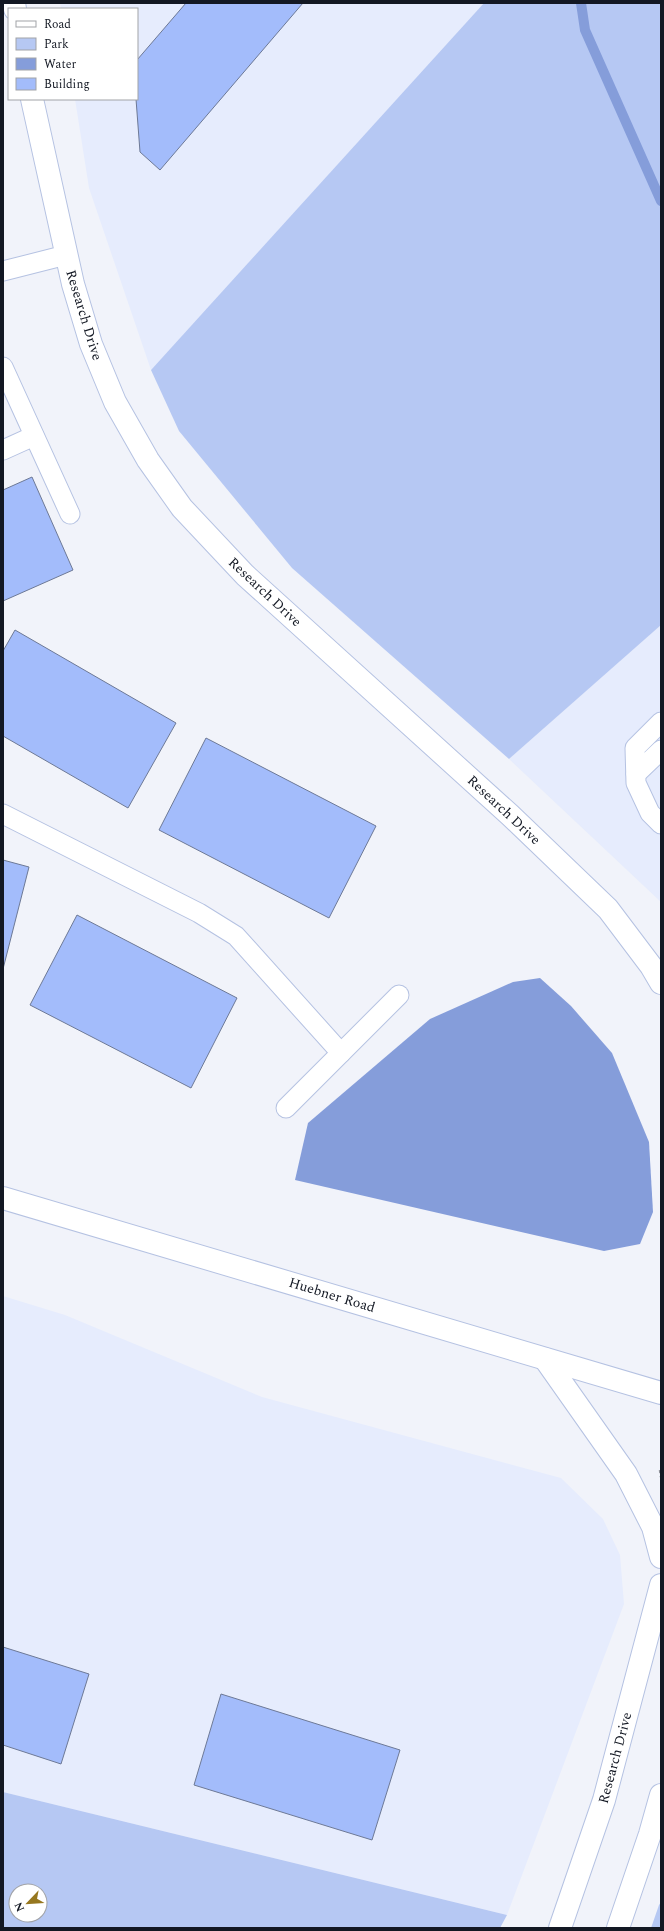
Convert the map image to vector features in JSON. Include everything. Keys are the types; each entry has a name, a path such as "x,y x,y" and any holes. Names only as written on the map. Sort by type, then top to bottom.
{"main road":[{"name":"Research Drive","path":"32,100 66,255 91,344 115,402 148,460 182,508 245,575 510,815 608,909 658,969"},
{"name":"Huebner Road","path":"3,1198 661,1394"},
{"path":"545,1359 626,1474 653,1527 661,1557"},
{"name":"Research Drive","path":"560,1928 604,1800 661,1585"},
{"path":"618,1928 656,1836 661,1795"}],"lane":[{"path":"3,271 66,255"},
{"path":"3,367 70,514"},
{"path":"3,450 34,436"},
{"path":"661,722 635,748 636,783 650,813 661,824"},
{"path":"636,774 661,750"},
{"path":"3,814 199,913 236,936 341,1053"},
{"path":"286,1108 399,995"}],"path":[{"path":"660,1470 661,1479"}],"shaded area":[{"path":"60,3 484,3 151,370 89,188 75,100 138,100 138,8 61,8"},
{"path":"661,625 661,902 509,759"},
{"path":"3,1296 65,1315 262,1397 561,1478 603,1519 620,1555 624,1604 507,1915 3,1792"}],"green space":[{"path":"484,3 661,3 661,625 509,759 292,568 179,431 151,370"},
{"path":"3,1792 507,1915 500,1928 3,1928"},
{"path":"661,1902 661,1928 651,1928 659,1905"}],"water":[{"path":"540,978 571,1006 612,1053 649,1142 653,1212 640,1244 604,1251 295,1180 308,1123 430,1019 513,982"}],"building":[{"path":"186,3 303,3 160,170 140,152 136,100 138,100 138,59"},
{"path":"32,477 73,570 3,601 3,490"},
{"path":"15,630 176,723 128,808 3,736 3,651"},
{"path":"206,738 376,826 329,918 159,830"},
{"path":"3,860 29,867 3,969"},
{"path":"77,915 237,998 191,1088 30,1005"},
{"path":"3,1647 89,1674 61,1764 3,1745"},
{"path":"221,1694 400,1750 372,1840 194,1785"}],"waterway":[{"path":"581,3 585,30 661,201"}]}
